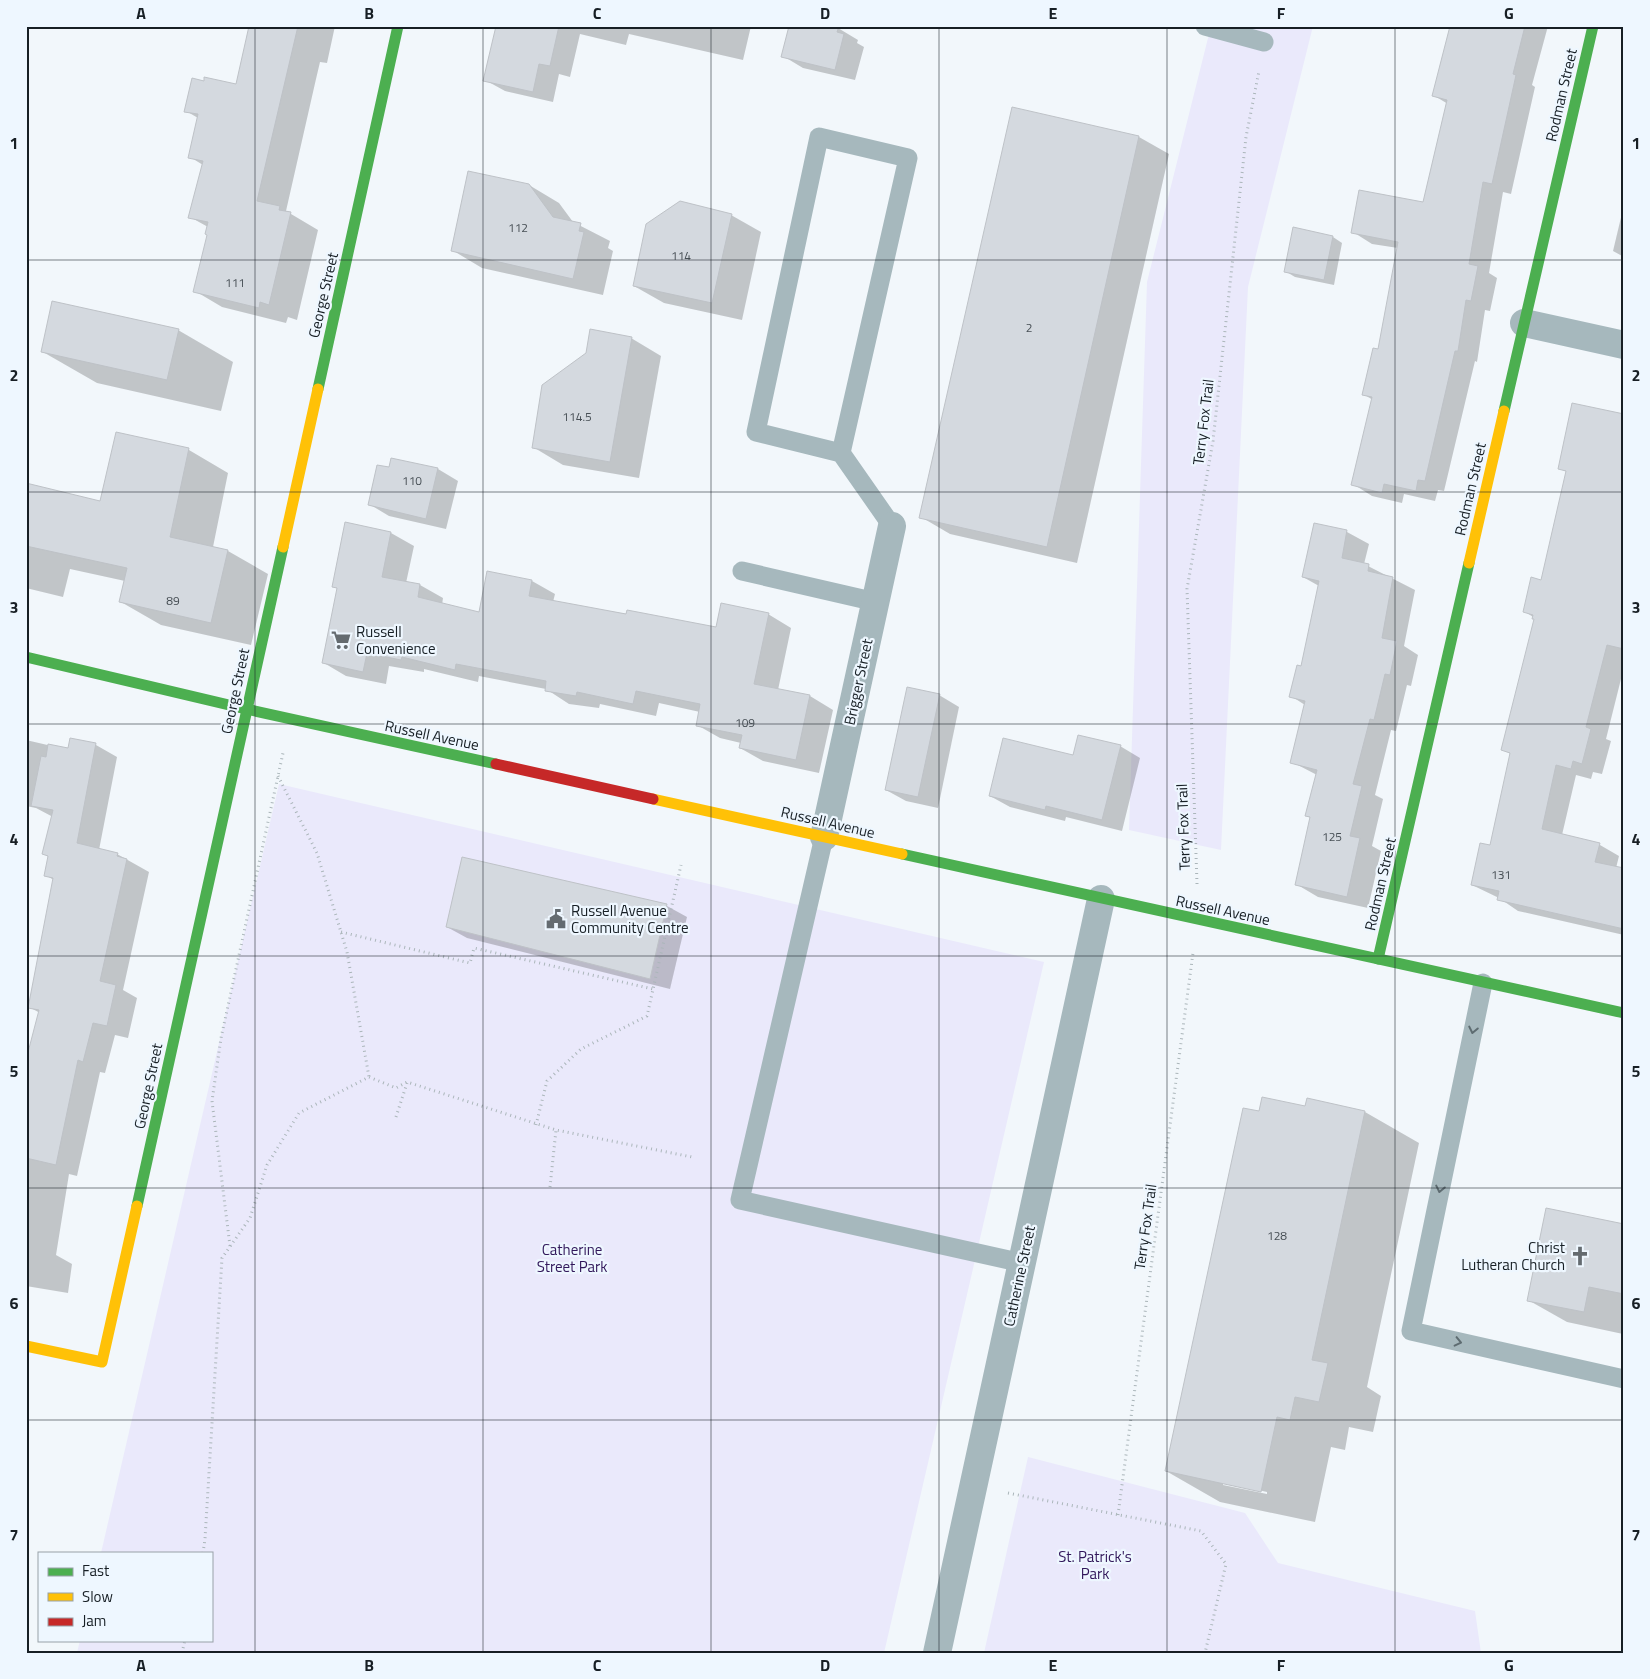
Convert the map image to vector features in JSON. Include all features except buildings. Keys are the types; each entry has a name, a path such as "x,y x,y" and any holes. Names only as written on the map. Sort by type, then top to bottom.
{"street":[{"name":"George Street","path":"26,1346 102,1362 398,26"},
{"name":"Rodman Street","path":"1378,959 1593,26"},
{"path":"1524,323 1624,345"},
{"name":"Brigger Street","path":"824,837 892,526"},
{"name":"Russell Avenue","path":"26,657 246,709 1624,1013"},
{"name":"Catherine Street","path":"937,1653 1101,898"}],"lane":[{"path":"1205,26 1264,42"},
{"path":"841,453 908,158 818,137 756,432 841,453 892,526"},
{"path":"742,571 876,602"},
{"path":"824,837 740,1200 1022,1263"},
{"path":"1483,983 1411,1332 1624,1379"}],"path":[{"name":"Terry Fox Trail","path":"1118,1515 1198,920 1187,589 1213,441 1246,137 1264,42"},
{"path":"230,1246 212,1101 221,1038 291,719"},
{"path":"278,776 317,853 341,932 347,952 369,1077"},
{"path":"536,1125 546,1082 581,1049 647,1016 681,865"},
{"path":"341,932 470,963 474,948 653,989"},
{"path":"202,1552 205,1539 222,1258 250,1218 267,1165 299,1112 369,1077 396,1088 407,1082 556,1130 692,1157"},
{"path":"396,1117 407,1082"},
{"path":"550,1187 556,1130"},
{"path":"973,1486 1200,1532 1226,1564 1205,1653"}],"green space":[{"path":"1211,26 1313,26 1248,287 1221,850 1129,830 1147,282"},
{"name":"Catherine Street Park","path":"279,784 1044,962 884,1653 77,1653 80,1642 212,1642 212,1552 101,1552"},
{"name":"St. Patrick's Park","path":"1028,1457 1245,1513 1278,1563 1475,1611 1481,1653 984,1653"}],"traffic: fast":[{"path":"318,389 398,26"},
{"path":"1504,411 1593,26"},
{"path":"137,1206 283,547"},
{"path":"1378,959 1469,563"},
{"path":"26,657 246,709 496,764"},
{"path":"902,854 1624,1013"}],"traffic: slow":[{"path":"283,547 318,389"},
{"path":"1469,563 1504,411"},
{"path":"653,799 902,854"},
{"path":"26,1346 102,1362 137,1206"}],"traffic: jam":[{"path":"496,764 653,799"}],"place":[{"name":"Russell Convenience","path":"341,640"},
{"name":"Russell Avenue Community Centre","path":"556,919"},
{"name":"Christ Lutheran Church","path":"1580,1256"}]}
